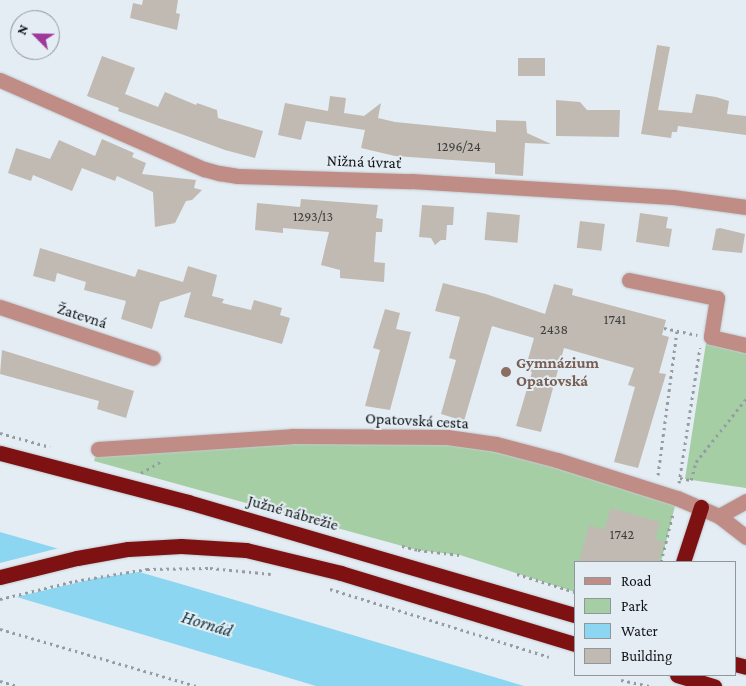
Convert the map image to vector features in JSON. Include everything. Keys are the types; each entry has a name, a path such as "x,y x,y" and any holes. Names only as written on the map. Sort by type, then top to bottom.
{"highway":[{"name":"Južné nábrežie","path":"0,453 188,502 574,615"},
{"path":"682,561 701,507"},
{"path":"0,577 77,558 128,549 181,546 255,552 342,573 574,644"},
{"path":"680,676 714,686"}],"street":[{"name":"Nižná úvrať","path":"0,80 204,169 219,173 238,176 411,181 673,197 746,207"},
{"path":"629,280 717,298 707,336 746,345"},
{"name":"Žatevná","path":"0,307 153,358"},
{"name":"Opatovská cesta","path":"98,449 292,436 446,437 496,444 557,460 701,507 719,516 746,537"},
{"path":"719,516 746,501"}],"path":[{"path":"664,328 707,336 680,478 691,480 696,462 746,399"},
{"path":"659,473 678,331"},
{"path":"661,561 672,517"},
{"path":"0,599 124,571 166,567 210,568 274,575"},
{"path":"517,574 574,592"},
{"path":"323,587 549,657"},
{"path":"0,629 196,686"},
{"path":"620,680 649,686"},
{"path":"0,681 17,686"}],"green space":[{"path":"706,343 746,351 746,488 685,479"},
{"path":"447,437 677,498 661,561 574,561 574,592 460,555 417,550 94,461 98,449"}],"water":[{"name":"Hornád","path":"0,532 524,686 316,686 0,592"}],"pier":[{"path":"63,547 146,571 97,578 12,598 0,595 0,563"}],"building":[{"path":"143,0 178,0 176,13 180,14 177,30 130,18 133,3 142,5"},
{"path":"657,45 670,47 658,110 692,113 696,94 716,97 729,101 727,114 746,116 746,135 678,126 677,132 672,132 671,138 641,134"},
{"path":"102,56 135,68 125,94 158,107 165,92 196,105 197,103 217,110 218,118 263,131 255,158 225,150 118,111 119,108 87,96"},
{"path":"518,58 545,58 545,76 518,76"},
{"path":"330,96 346,98 344,113 364,116 381,103 378,118 395,122 496,132 496,120 526,121 527,133 551,144 525,143 523,176 495,174 495,163 395,156 361,148 365,130 306,121 301,140 278,135 285,103 328,111"},
{"path":"556,100 580,102 587,110 620,110 619,137 556,136"},
{"path":"102,139 134,153 132,157 146,163 142,174 196,180 194,188 202,190 192,200 186,201 175,223 155,227 153,192 117,176 115,181 82,168 72,191 33,175 31,181 8,173 16,148 50,159 59,140 95,156"},
{"path":"301,199 378,205 376,218 383,219 382,232 376,232 374,262 385,263 384,282 340,278 340,270 321,265 329,232 283,228 283,233 255,230 257,203 300,207"},
{"path":"422,205 454,207 453,225 447,225 446,240 441,240 435,245 431,238 419,237"},
{"path":"487,212 520,215 517,243 485,240"},
{"path":"640,213 668,217 666,228 672,229 669,247 636,242"},
{"path":"580,221 605,224 602,251 577,248"},
{"path":"720,228 745,234 742,253 712,250 716,229"},
{"path":"40,248 135,277 138,269 183,282 188,266 217,275 212,296 224,299 222,303 251,310 254,300 282,308 280,315 290,318 282,344 184,317 191,292 160,302 152,329 121,319 126,301 84,290 86,282 57,273 55,282 33,276"},
{"path":"443,283 486,294 545,314 554,284 573,289 572,295 666,320 662,335 669,337 659,373 666,374 638,468 614,462 635,387 628,385 634,368 564,348 541,432 516,426 532,372 525,370 534,338 492,326 464,421 441,414 456,360 449,358 460,317 435,311"},
{"path":"385,309 400,313 396,329 411,332 390,410 365,406 380,350 373,348"},
{"path":"2,350 134,391 126,418 97,409 99,401 0,374"},
{"path":"611,508 660,522 655,539 664,542 658,561 579,561 589,525 604,530"}],"place":[{"name":"Gymnázium Opatovská","path":"506,372"}]}
